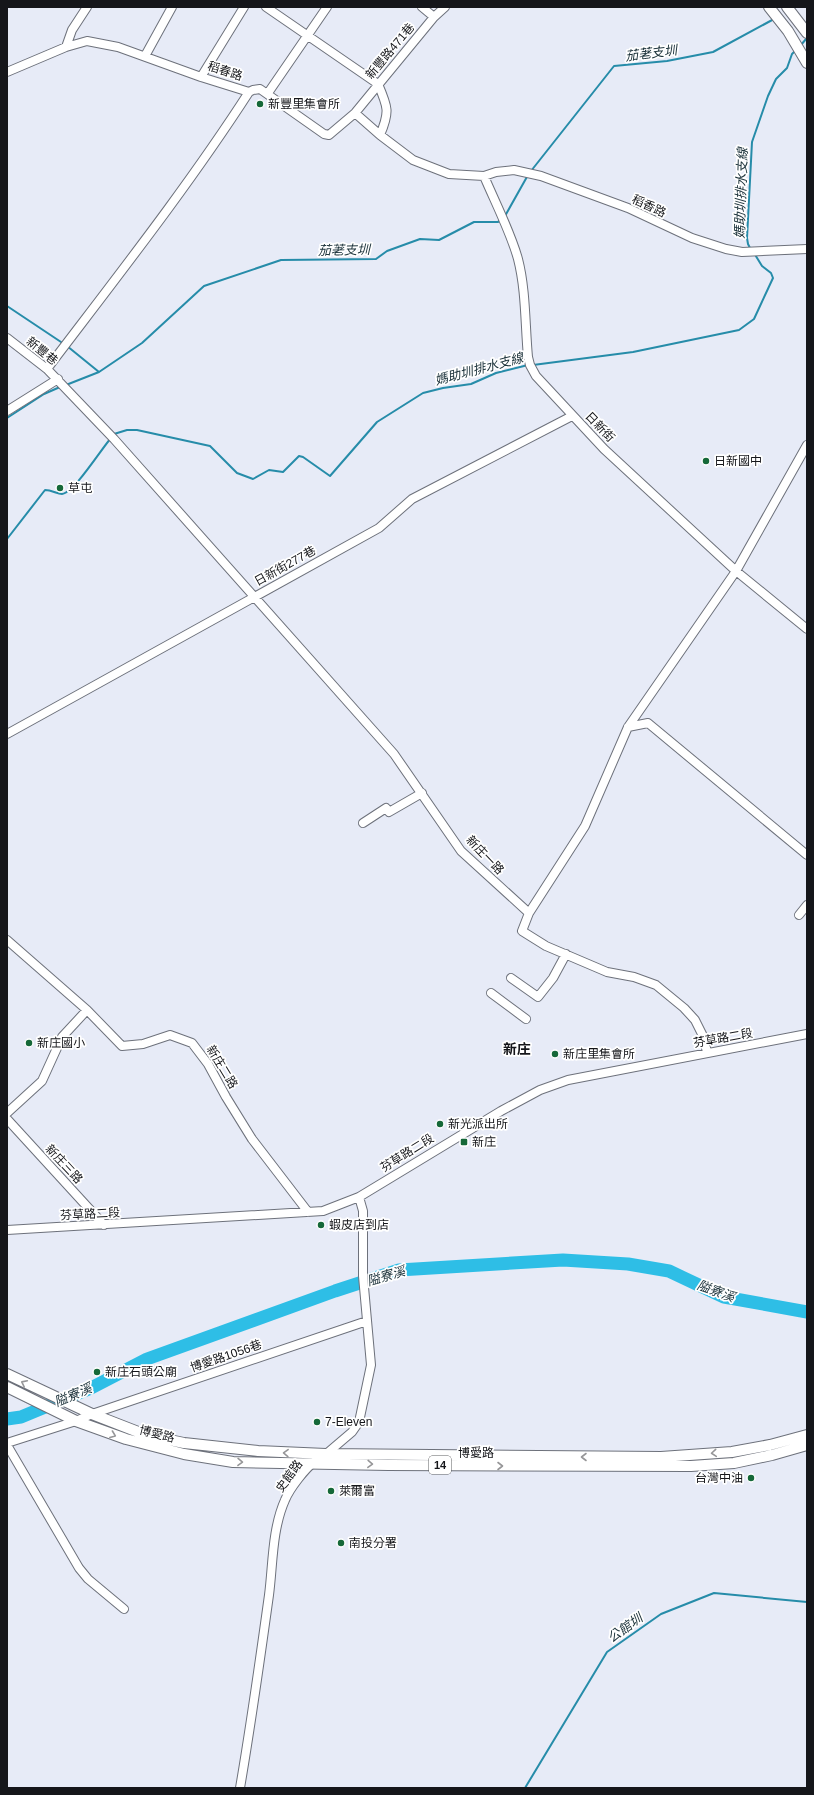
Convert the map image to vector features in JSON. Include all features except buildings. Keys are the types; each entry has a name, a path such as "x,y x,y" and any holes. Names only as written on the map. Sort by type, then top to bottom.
{"main road":[{"path":"789,9 807,33"},
{"path":"774,14 807,63"},
{"name":"14","path":"7,1374 92,1414"},
{"name":"14","path":"7,1387 76,1421"},
{"name":"博愛路","path":"92,1414 146,1435 184,1444 258,1451 326,1454 661,1457 771,1450 807,1444"},
{"name":"博愛路","path":"76,1421 126,1439 184,1454 233,1462 660,1467 734,1463 807,1435"},
{"path":"732,1452 734,1463"}],"street":[{"path":"7,72 66,47 72,30 87,7"},
{"path":"146,56 172,7"},
{"path":"201,77 244,7"},
{"path":"266,7 378,84 386,102 387,118 380,135"},
{"path":"327,7 268,93 324,134 329,135 355,113 380,135 413,160 449,174 484,176"},
{"path":"422,7 434,17"},
{"name":"新豐路471巷","path":"355,113 434,17 445,7"},
{"name":"稻春路","path":"66,47 87,41 97,42 146,56 201,77 249,92 260,89 268,93"},
{"path":"48,369 220,137 249,92"},
{"name":"稻香路","path":"484,176 496,172 514,170 541,176 628,208 692,238 742,252 807,249"},
{"name":"日新街","path":"484,176 518,259 530,366 536,376 604,449 736,571 807,629"},
{"name":"新豐巷","path":"7,338 48,369 62,383 114,439 254,597"},
{"path":"7,411 62,383"},
{"name":"日新街277巷","path":"7,734 379,528 412,499 572,416"},
{"path":"707,1052 703,1036 696,1020 656,985 634,977 607,972 546,946 522,931 529,913 585,826 628,727 736,571 807,445"},
{"name":"新庄一路","path":"254,597 394,754 461,851 529,913"},
{"path":"628,727 648,724 807,855"},
{"path":"363,824 386,808 389,812 422,793"},
{"path":"799,914 807,905"},
{"name":"新庄二路","path":"7,940 87,1010 122,1046 143,1044 170,1035 192,1043 208,1064 252,1139 308,1212"},
{"path":"511,978 538,998 553,978 566,954"},
{"path":"491,993 526,1019"},
{"path":"7,1114 42,1081 62,1037 87,1010"},
{"name":"芬草路二段","path":"7,1230 323,1211 359,1197 463,1133 540,1090 568,1080 707,1052 807,1034"},
{"name":"新庄三路","path":"7,1119 104,1225"},
{"name":"史館路","path":"240,1788 254,1709 271,1576 275,1532 285,1499 305,1471 352,1432 359,1422 371,1365 362,1276 363,1211 359,1197"},
{"name":"博愛路1056巷","path":"7,1444 367,1318"},
{"path":"7,1444 79,1568 88,1579 124,1609"}],"waterway":[{"name":"茄荖支圳","path":"531,171 614,66 667,61 713,52 774,19"},
{"name":"媽助圳排水支線","path":"800,46 807,38"},
{"name":"媽助圳排水支線","path":"751,250 747,238 752,142 768,96 776,79 787,68 792,54 796,50"},
{"name":"茄荖支圳","path":"505,216 528,175"},
{"name":"茄荖支圳","path":"66,385 99,372 142,343 204,286 281,260 376,259 387,251 420,239 439,240 474,222 498,222 501,219"},
{"name":"媽助圳排水支線","path":"533,365 633,352 739,330 754,319 773,278 771,273 762,266 754,253"},
{"path":"7,306 64,344"},
{"path":"67,346 99,372"},
{"name":"媽助圳排水支線","path":"114,434 127,430 137,430 210,446 237,473 253,479 269,470 283,472 299,456 303,457 330,476 377,422 423,393 443,388 471,384 496,373 528,365"},
{"name":"茄荖支圳","path":"7,418 44,394 60,387"},
{"name":"媽助圳排水支線","path":"7,539 45,490 62,494 67,492 80,478 111,438"},
{"name":"隘寮溪","path":"7,1419 21,1417 91,1388 147,1359 335,1291 399,1270 563,1260 628,1264 669,1271 724,1297 807,1312"},
{"name":"公館圳","path":"525,1788 607,1652 661,1614 714,1593 807,1602"}],"place":[{"name":"新豐里集會所","path":"260,104"},
{"name":"日新國中","path":"706,461"},
{"name":"草屯","path":"60,488"},
{"name":"新庄國小","path":"29,1043"},
{"name":"新庄里集會所","path":"555,1054"},
{"name":"新光派出所","path":"440,1124"},
{"name":"新庄","path":"464,1142"},
{"name":"蝦皮店到店","path":"321,1225"},
{"name":"新庄石頭公廟","path":"97,1372"},
{"name":"7-Eleven","path":"317,1422"},
{"name":"台灣中油","path":"751,1478"},
{"name":"萊爾富","path":"331,1491"},
{"name":"南投分署","path":"341,1543"}],"district":[{"name":"新庄","path":"517,1049"}]}
